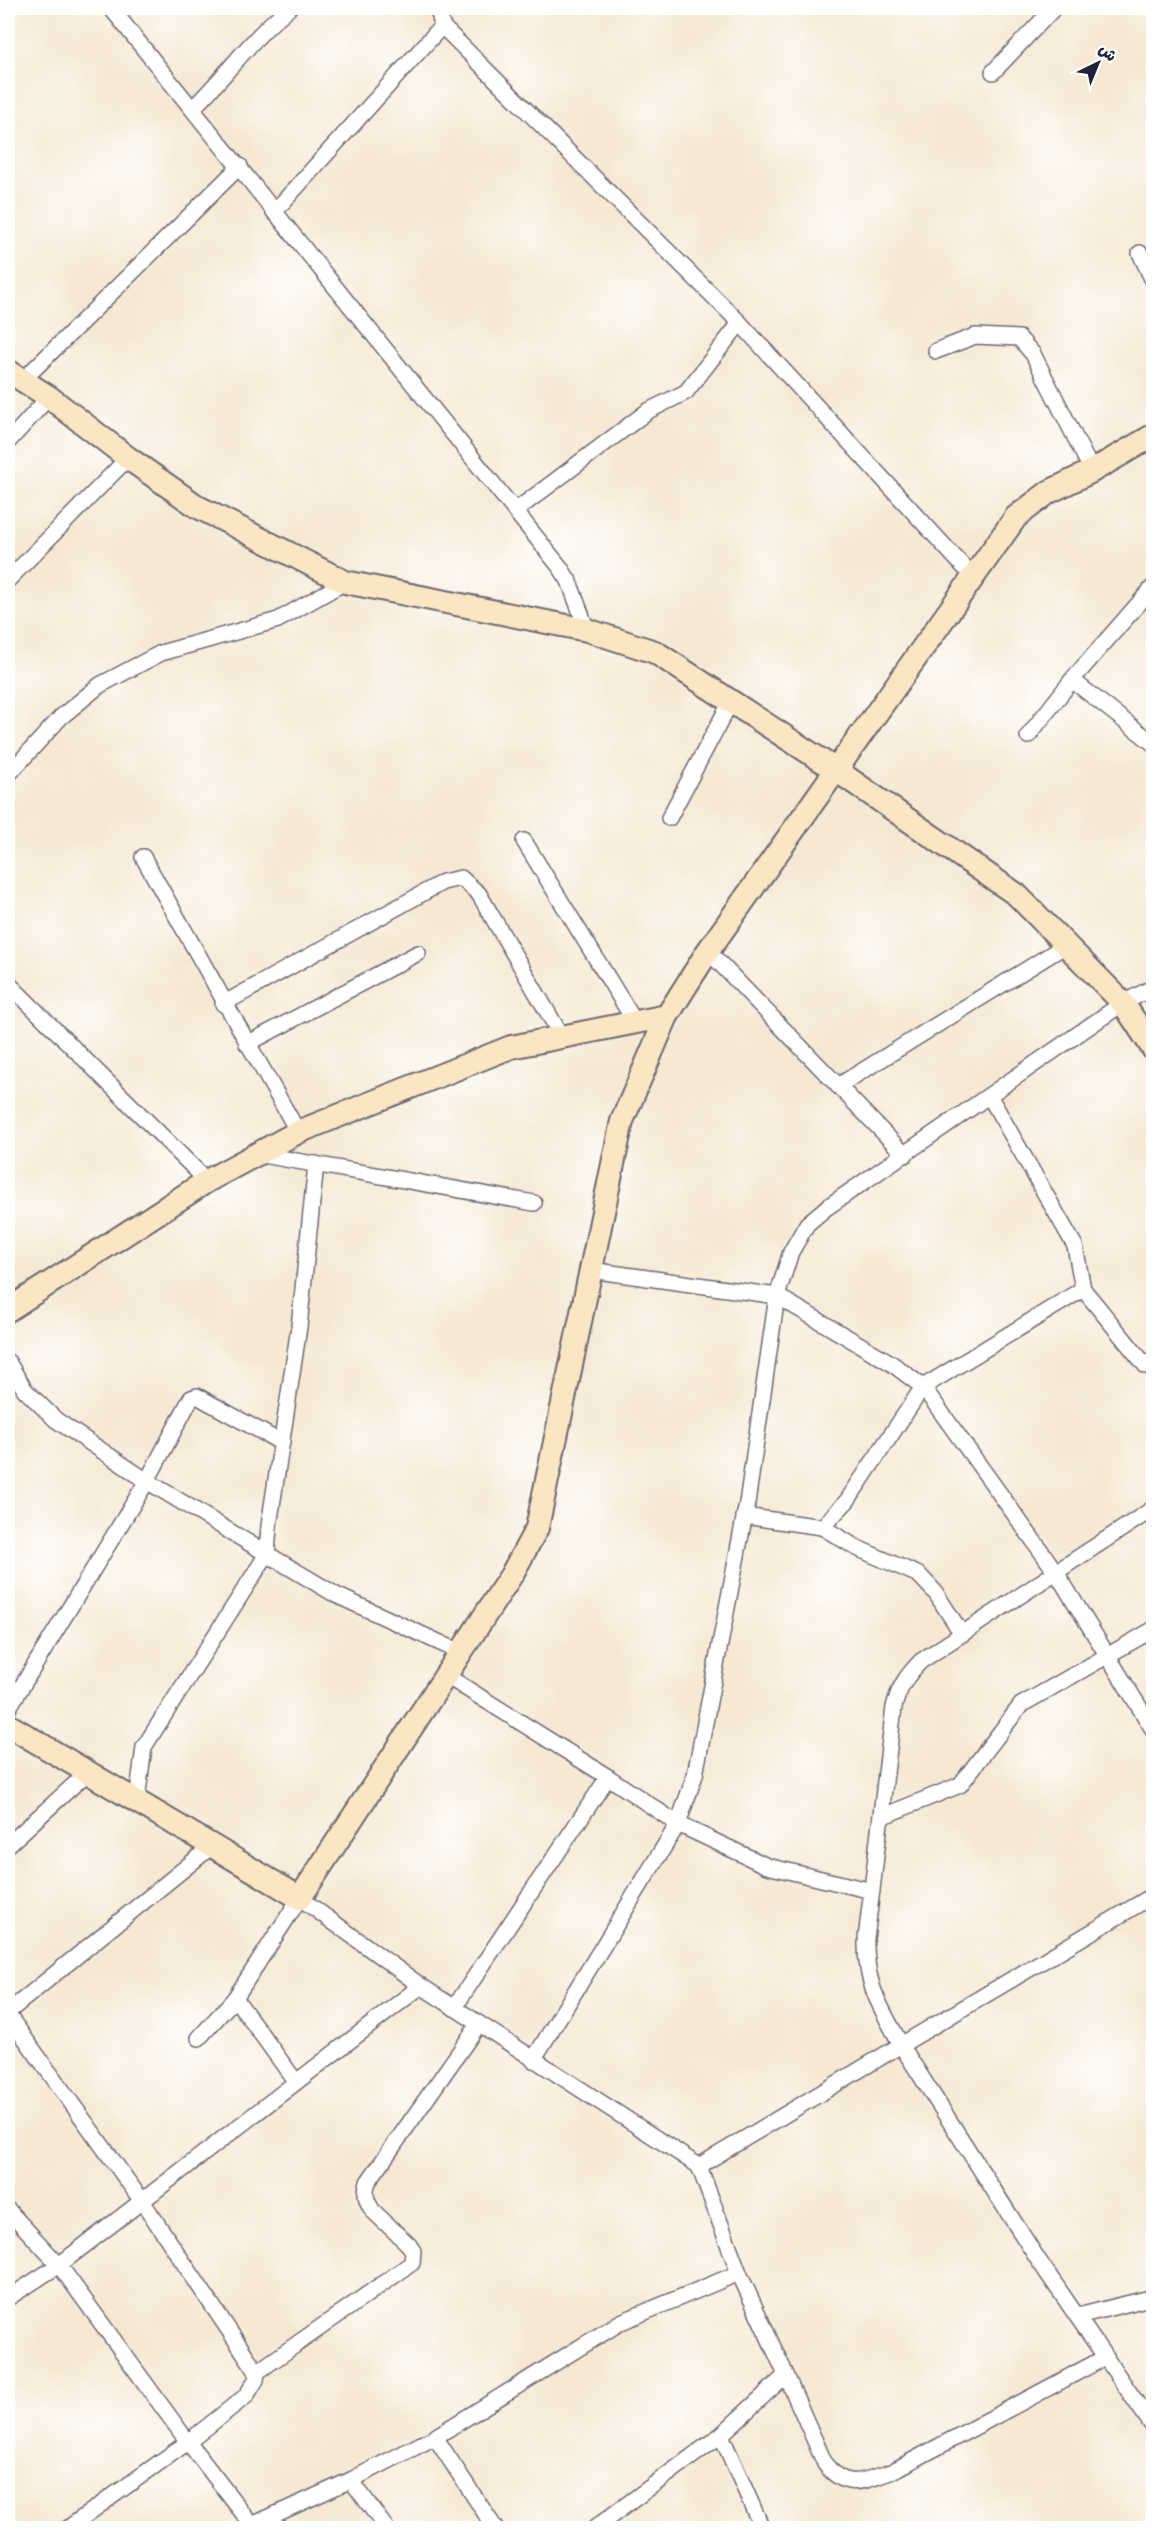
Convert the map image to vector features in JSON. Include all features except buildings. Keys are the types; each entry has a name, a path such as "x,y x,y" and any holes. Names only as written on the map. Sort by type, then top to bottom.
{"street":[{"path":"111,8 560,567 568,581 587,630"},
{"path":"193,108 266,26 290,8"},
{"path":"438,8 442,26 740,323 973,577"},
{"path":"993,72 1054,8"},
{"path":"274,212 442,26"},
{"path":"240,166 15,376 49,397 128,458 198,507 345,582 587,630 655,652 836,770 1017,895 1123,1003 1154,1050"},
{"path":"1140,253 1154,283"},
{"path":"515,511 648,411 686,392 740,323"},
{"path":"936,351 975,336 1019,338 1034,354 1092,471"},
{"path":"8,442 49,397"},
{"path":"199,2038 235,1998 512,1574 537,1528 622,1122 667,1016 708,951 1016,517 1049,492 1092,471 1154,435"},
{"path":"8,580 128,458"},
{"path":"8,775 61,717 100,685 161,653 278,620 345,582"},
{"path":"1028,736 1154,586"},
{"path":"1072,681 1153,744"},
{"path":"669,818 731,701"},
{"path":"524,842 635,1022"},
{"path":"143,857 223,1004 298,1132"},
{"path":"223,1004 444,882 461,878 479,894 562,1037"},
{"path":"838,1086 1066,945"},
{"path":"708,951 905,1155"},
{"path":"247,1044 418,953"},
{"path":"8,983 207,1181"},
{"path":"533,2060 678,1824 695,1775 744,1516 777,1296 791,1251 807,1224 826,1208 990,1097 1123,1003 1154,987"},
{"path":"8,1310 207,1181 298,1132 511,1047 667,1016"},
{"path":"990,1097 1075,1246 1083,1289 1146,1366 1154,1368"},
{"path":"257,1154 534,1203"},
{"path":"136,1800 144,1747 267,1554 269,1526 299,1327 316,1164"},
{"path":"590,1270 777,1296 891,1363 923,1387 1056,1572 1154,1731"},
{"path":"822,1527 847,1501 923,1387 1083,1289"},
{"path":"8,1362 25,1390 56,1420 147,1481 336,1594 460,1652"},
{"path":"8,1709 147,1481 188,1402 194,1396 282,1443"},
{"path":"1154,1508 921,1661 908,1674 899,1689 894,1707 866,1940 866,1964 871,1987 901,2045 1039,2261 1154,2428"},
{"path":"744,1516 822,1527 857,1548 920,1575 935,1592 962,1634"},
{"path":"881,1817 960,1785 1021,1705 1154,1629"},
{"path":"445,1675 608,1777 678,1824 767,1866 872,1891"},
{"path":"8,1725 300,1898 421,1986 699,2166 738,2273 786,2374 825,2464 845,2481 858,2482 891,2472 1106,2357"},
{"path":"8,1845 87,1773"},
{"path":"454,2008 608,1777"},
{"path":"68,2529 188,2442 246,2396 256,2380 257,2372 142,2202 8,2013 212,1846"},
{"path":"699,2166 1154,1894"},
{"path":"8,2298 60,2265 421,1986"},
{"path":"235,1998 296,2082"},
{"path":"257,2372 412,2263 413,2251 368,2205 365,2190 368,2182 479,2024"},
{"path":"8,2210 60,2265 249,2527 351,2480 435,2437 621,2322 738,2273"},
{"path":"1078,2316 1154,2297"},
{"path":"595,2529 721,2435 786,2374"},
{"path":"721,2435 762,2529"},
{"path":"435,2437 495,2529"},
{"path":"351,2480 386,2529"}]}
